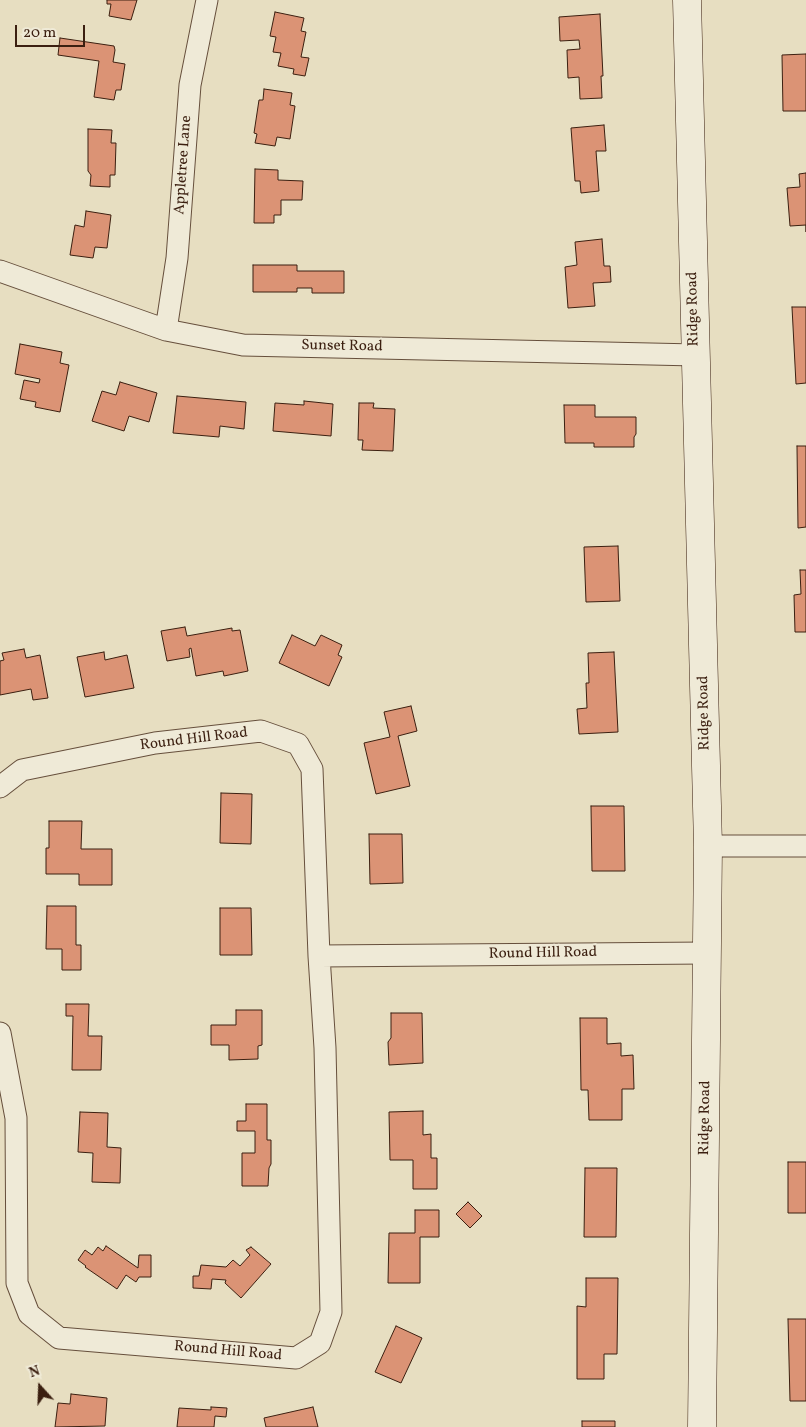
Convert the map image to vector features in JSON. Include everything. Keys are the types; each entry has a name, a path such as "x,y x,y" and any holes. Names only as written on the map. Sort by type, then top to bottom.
{"main road":[{"name":"Ridge Road","path":"687,0 708,846 702,1427"}],"street":[{"name":"Appletree Lane","path":"166,330 177,258 190,85 207,0"},
{"name":"Sunset Road","path":"0,271 166,330 243,345 696,355"},
{"name":"Round Hill Road","path":"0,787 22,770 155,742 261,731 298,744 312,769 319,956 325,1048 331,1312 320,1343 296,1358 59,1338 29,1314 17,1283 16,1118 0,1038"},
{"path":"708,846 806,846"},
{"name":"Round Hill Road","path":"319,956 707,954"}],"building":[{"path":"107,0 137,0 131,20 109,16 111,4 107,4"},
{"path":"275,12 304,18 301,31 306,32 301,57 309,58 305,76 293,74 294,69 278,66 281,53 273,52 276,37 270,36"},
{"path":"600,14 603,76 601,76 602,98 580,99 579,77 568,78 567,50 580,49 579,40 560,41 559,17"},
{"path":"60,38 114,46 113,62 125,64 121,90 116,90 114,100 94,97 99,61 58,55"},
{"path":"806,54 806,111 783,111 782,55"},
{"path":"264,89 292,93 290,105 295,106 290,139 277,137 275,146 255,143 257,134 254,133 259,100 263,100"},
{"path":"604,125 606,151 596,151 599,191 581,193 580,181 575,181 571,128"},
{"path":"88,129 112,130 111,143 116,143 115,175 110,175 110,187 90,186"},
{"path":"255,169 278,170 278,180 303,181 302,200 281,200 281,215 274,215 274,223 254,223"},
{"path":"806,173 806,225 790,226 787,188 800,187 799,174"},
{"path":"86,211 111,215 107,248 95,247 93,258 70,255 75,225 84,227"},
{"path":"602,239 604,266 610,266 611,282 593,283 595,306 568,308 565,267 577,265 575,242"},
{"path":"253,265 297,265 297,271 344,271 344,293 312,293 312,288 297,288 297,292 253,292"},
{"path":"792,307 806,307 806,383 796,384"},
{"path":"20,344 62,352 60,363 69,365 60,412 35,407 36,402 20,399 24,380 39,383 40,379 15,374"},
{"path":"120,382 157,393 149,422 129,416 124,431 92,421 102,391 116,395"},
{"path":"177,396 246,402 244,429 220,426 219,437 173,433"},
{"path":"304,401 333,404 331,436 273,431 275,403 304,405"},
{"path":"359,403 374,403 373,408 395,409 393,451 362,450 363,440 358,440"},
{"path":"564,405 595,405 595,417 636,417 634,447 594,447 594,443 565,443"},
{"path":"797,446 806,446 806,527 798,528"},
{"path":"618,546 620,601 586,602 584,547"},
{"path":"800,570 806,570 806,632 795,632 794,595 801,594"},
{"path":"185,627 187,636 232,628 232,631 240,630 248,671 224,676 223,671 196,676 191,648 189,649 190,657 167,661 161,631"},
{"path":"292,635 315,646 321,635 342,645 338,655 342,657 329,686 279,663"},
{"path":"24,649 26,658 40,655 48,698 33,700 31,689 0,695 0,661 4,660 2,653"},
{"path":"104,652 105,660 127,655 134,688 85,697 77,657"},
{"path":"614,652 618,732 579,734 577,709 587,708 586,683 589,683 588,653"},
{"path":"411,706 417,731 398,736 410,786 376,794 364,743 390,737 384,712"},
{"path":"221,793 252,794 251,844 220,843"},
{"path":"591,806 624,806 625,871 592,871"},
{"path":"49,821 82,821 81,849 112,849 112,885 79,885 79,874 46,874 46,848 49,848"},
{"path":"369,834 402,834 403,883 370,884"},
{"path":"47,906 76,906 76,945 81,945 81,970 62,970 62,949 46,949"},
{"path":"220,908 251,908 252,955 220,955"},
{"path":"66,1004 89,1004 88,1036 102,1036 101,1070 72,1070 73,1016 66,1016"},
{"path":"236,1010 262,1010 262,1045 258,1046 258,1059 229,1060 229,1045 211,1045 211,1025 236,1025"},
{"path":"391,1013 422,1013 423,1063 389,1065 388,1042 391,1038"},
{"path":"580,1018 607,1018 607,1044 621,1043 621,1056 633,1055 634,1089 622,1089 622,1120 589,1120 588,1090 581,1090"},
{"path":"246,1104 267,1104 267,1140 271,1140 271,1164 268,1186 242,1186 242,1153 255,1153 255,1131 237,1131 237,1121 246,1121"},
{"path":"423,1111 423,1135 431,1134 431,1158 437,1158 437,1189 413,1189 413,1160 390,1160 389,1112"},
{"path":"80,1112 108,1113 107,1147 121,1148 120,1183 92,1182 93,1153 78,1152"},
{"path":"788,1162 806,1162 806,1213 788,1213"},
{"path":"585,1168 617,1168 616,1237 584,1237"},
{"path":"468,1202 482,1216 470,1228 456,1214"},
{"path":"415,1210 439,1210 439,1237 420,1237 420,1283 388,1283 389,1233 415,1233"},
{"path":"106,1246 138,1268 139,1255 151,1255 151,1277 139,1277 136,1282 126,1275 117,1289 78,1260 85,1250 92,1255 98,1247 103,1251"},
{"path":"251,1247 271,1264 241,1298 225,1283 226,1280 212,1279 211,1289 193,1288 193,1276 199,1276 201,1265 226,1267 233,1260 240,1266 250,1255 246,1250"},
{"path":"586,1278 618,1278 617,1354 604,1354 604,1379 577,1379 577,1306 586,1307"},
{"path":"788,1319 806,1319 806,1401 790,1401"},
{"path":"396,1326 422,1338 401,1383 375,1372"},
{"path":"71,1394 107,1398 105,1426 55,1427 58,1403 70,1404"},
{"path":"211,1407 227,1408 226,1417 215,1416 214,1427 177,1427 179,1408 211,1410"},
{"path":"313,1407 318,1427 266,1427 264,1418"},
{"path":"582,1421 615,1421 615,1427 582,1427"}]}
